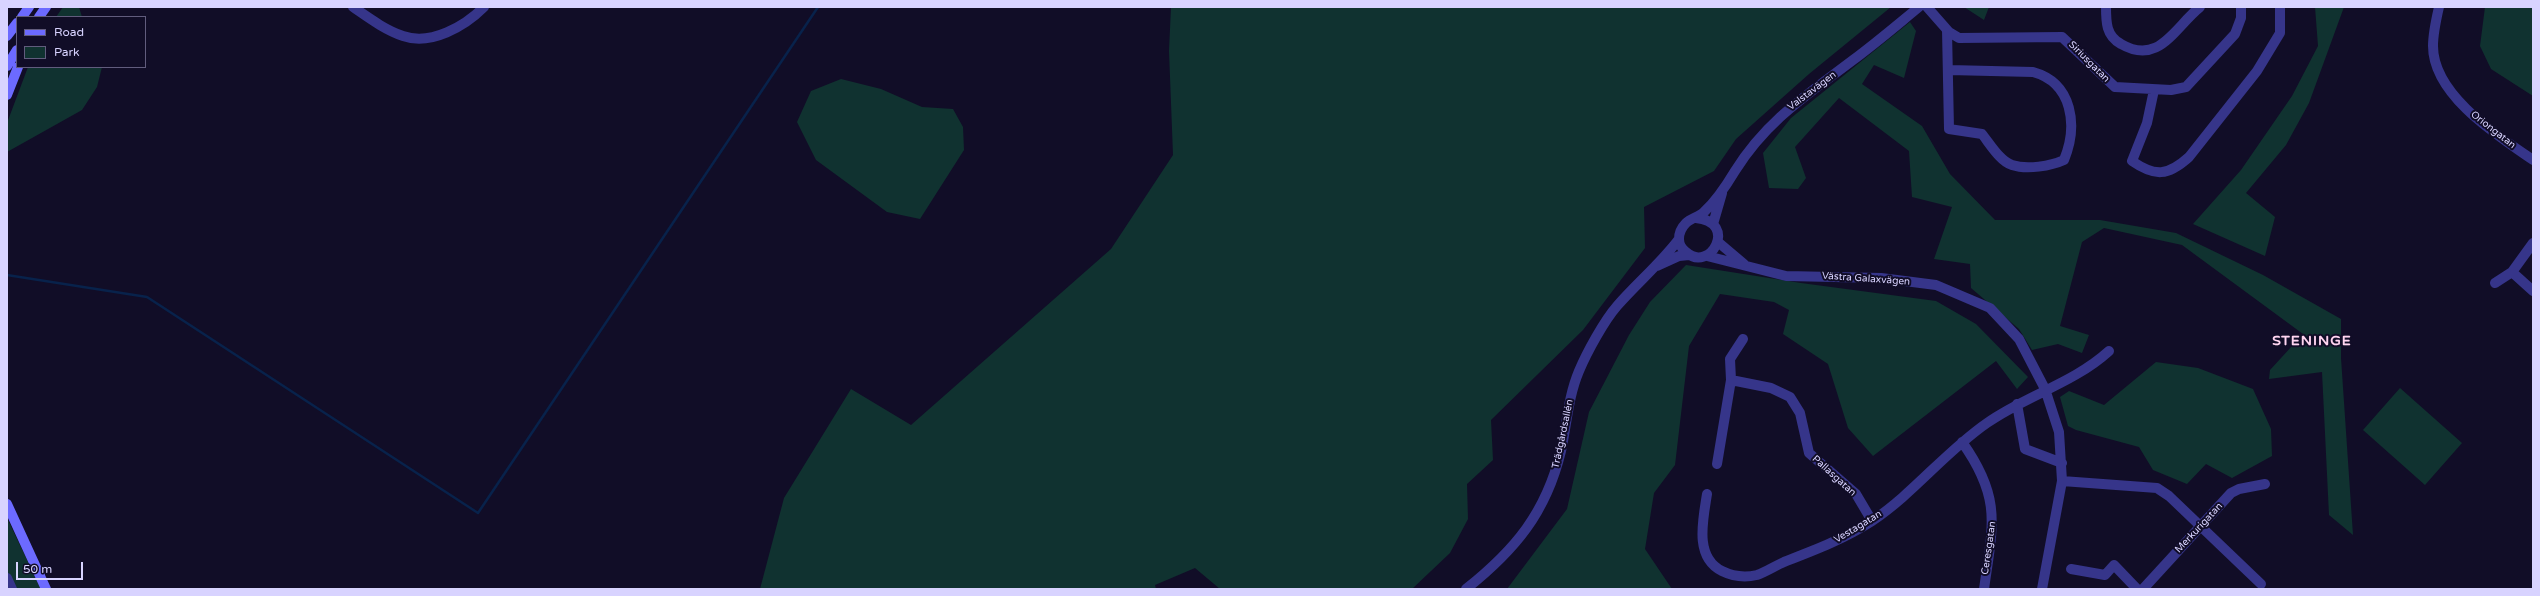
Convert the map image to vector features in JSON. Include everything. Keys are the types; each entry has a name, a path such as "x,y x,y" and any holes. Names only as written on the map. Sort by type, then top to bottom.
{"main road":[{"path":"23,16 29,7"},
{"path":"29,16 34,7"},
{"path":"40,16 46,7"},
{"path":"46,16 50,7"},
{"path":"7,36 16,24"},
{"path":"7,44 16,35"},
{"path":"7,95 10,64 16,52"},
{"path":"7,504 46,589"}],"street":[{"path":"353,7 383,27 405,37 423,38 452,30 472,19 484,7"},
{"name":"Valstavägen","path":"1679,239 1684,226 1696,218 1722,192 1756,142 1786,110 1920,7"},
{"name":"Siriusgatan","path":"1927,7 1947,30 1960,38 1971,39 2046,35 2062,37 2115,87 2154,90 2179,89 2186,87 2235,34 2241,18 2241,7"},
{"path":"2106,7 2105,25 2116,41 2131,50 2150,51 2162,45 2200,7"},
{"path":"2154,90 2147,123 2132,161 2146,171 2163,173 2177,168 2189,156 2257,71 2280,33 2280,7"},
{"name":"Oriongatan","path":"2439,7 2433,47 2438,70 2458,100 2481,123 2533,160"},
{"path":"1947,30 1949,129 1982,134 1997,152 2012,165 2048,167 2064,160 2070,145 2071,120 2067,97 2047,76 2033,72 1949,70"},
{"name":"Valstavägen","path":"1713,224 1722,192"},
{"path":"1679,239 1682,249 1689,255 1698,258 1707,256 1714,250 1718,242 1718,232 1713,224 1706,219 1696,218"},
{"name":"Trädgårdsallén","path":"1466,589 1494,567 1522,536 1544,503 1555,474 1562,449 1568,403 1579,370 1616,308 1679,239"},
{"name":"Västra Galaxvägen","path":"1718,242 1747,266"},
{"path":"2495,283 2512,272 2533,243"},
{"name":"Trädgårdsallén","path":"1650,270 1678,256 1689,255"},
{"name":"Västra Galaxvägen","path":"1707,256 1786,276 1880,278 1936,285 1990,308 2019,339 2046,389 2059,432 2062,481 2042,589"},
{"path":"2512,272 2533,291"},
{"path":"1717,464 1732,380 1730,359 1743,339"},
{"name":"Vestagatan","path":"1707,494 1702,528 1705,552 1716,568 1734,578 1757,575 1783,562 1820,549 1872,521 1909,492 1962,442 1987,422 2017,404 2090,367 2109,350"},
{"name":"Pallasgatan","path":"1732,380 1771,388 1790,397 1800,413 1809,454 1856,494 1872,521"},
{"path":"2017,404 2025,449 2062,463"},
{"name":"Ceresgatan","path":"1962,442 1976,460 1987,483 1994,516 1992,541 1984,589"},
{"path":"2062,481 2157,488 2169,496 2260,584"},
{"name":"Merkurigatan","path":"2143,589 2231,493 2239,489 2265,484"},
{"path":"2071,569 2105,575 2114,565 2137,589"},
{"path":"7,578 12,589"}],"green space":[{"path":"63,7 79,7 82,16 57,16"},
{"path":"1171,7 1891,7 1809,74 1736,139 1714,171 1644,207 1645,248 1583,330 1491,420 1493,460 1467,484 1468,519 1450,553 1412,589 1220,589 1195,568 1155,585 1156,589 760,589 784,498 851,389 911,425 1111,249 1173,155 1169,51"},
{"path":"1964,7 1989,7 1984,20"},
{"path":"2315,7 2344,7 2309,103 2286,145 2246,193 2275,217 2265,256 2193,224 2241,170 2292,96 2318,46"},
{"path":"2485,7 2533,7 2533,96 2491,69 2480,46"},
{"path":"1910,22 1916,31 1904,78 1874,65 1862,84 1922,126 1950,174 1995,220 2100,220 2176,233 2263,275 2341,319 2341,358 2353,535 2329,515 2322,372 2269,379 2270,370 2303,334 2182,245 2104,228 2082,242 2060,326 2089,335 2082,353 2058,344 2032,350 2019,329 1971,288 1970,264 1934,259 1952,207 1912,197 1909,151 1839,98 1795,147 1806,178 1798,189 1769,188 1763,153 1791,118"},
{"path":"28,68 102,68 97,87 82,110 7,152 7,123"},
{"path":"841,79 881,89 922,107 953,109 963,127 964,150 920,219 887,212 816,160 797,122 811,91"},
{"path":"1686,265 1801,283 1936,301 1976,324 2028,377 2017,389 1996,361 1873,456 1848,428 1828,364 1783,334 1789,310 1774,302 1720,294 1689,346 1675,465 1654,493 1645,549 1672,589 1507,589 1567,509 1589,412 1629,335 1650,302"},
{"path":"2156,362 2198,368 2253,389 2271,429 2272,456 2232,478 2206,464 2187,484 2153,470 2139,447 2076,430 2068,426 2060,397 2069,391 2104,405"},
{"path":"2400,388 2462,443 2425,485 2363,430"},
{"path":"7,518 41,589 15,589 7,571"}],"waterway":[{"path":"7,275 147,297 478,513 818,7"}],"district":[{"name":"STENINGE","path":"2312,341"}]}
